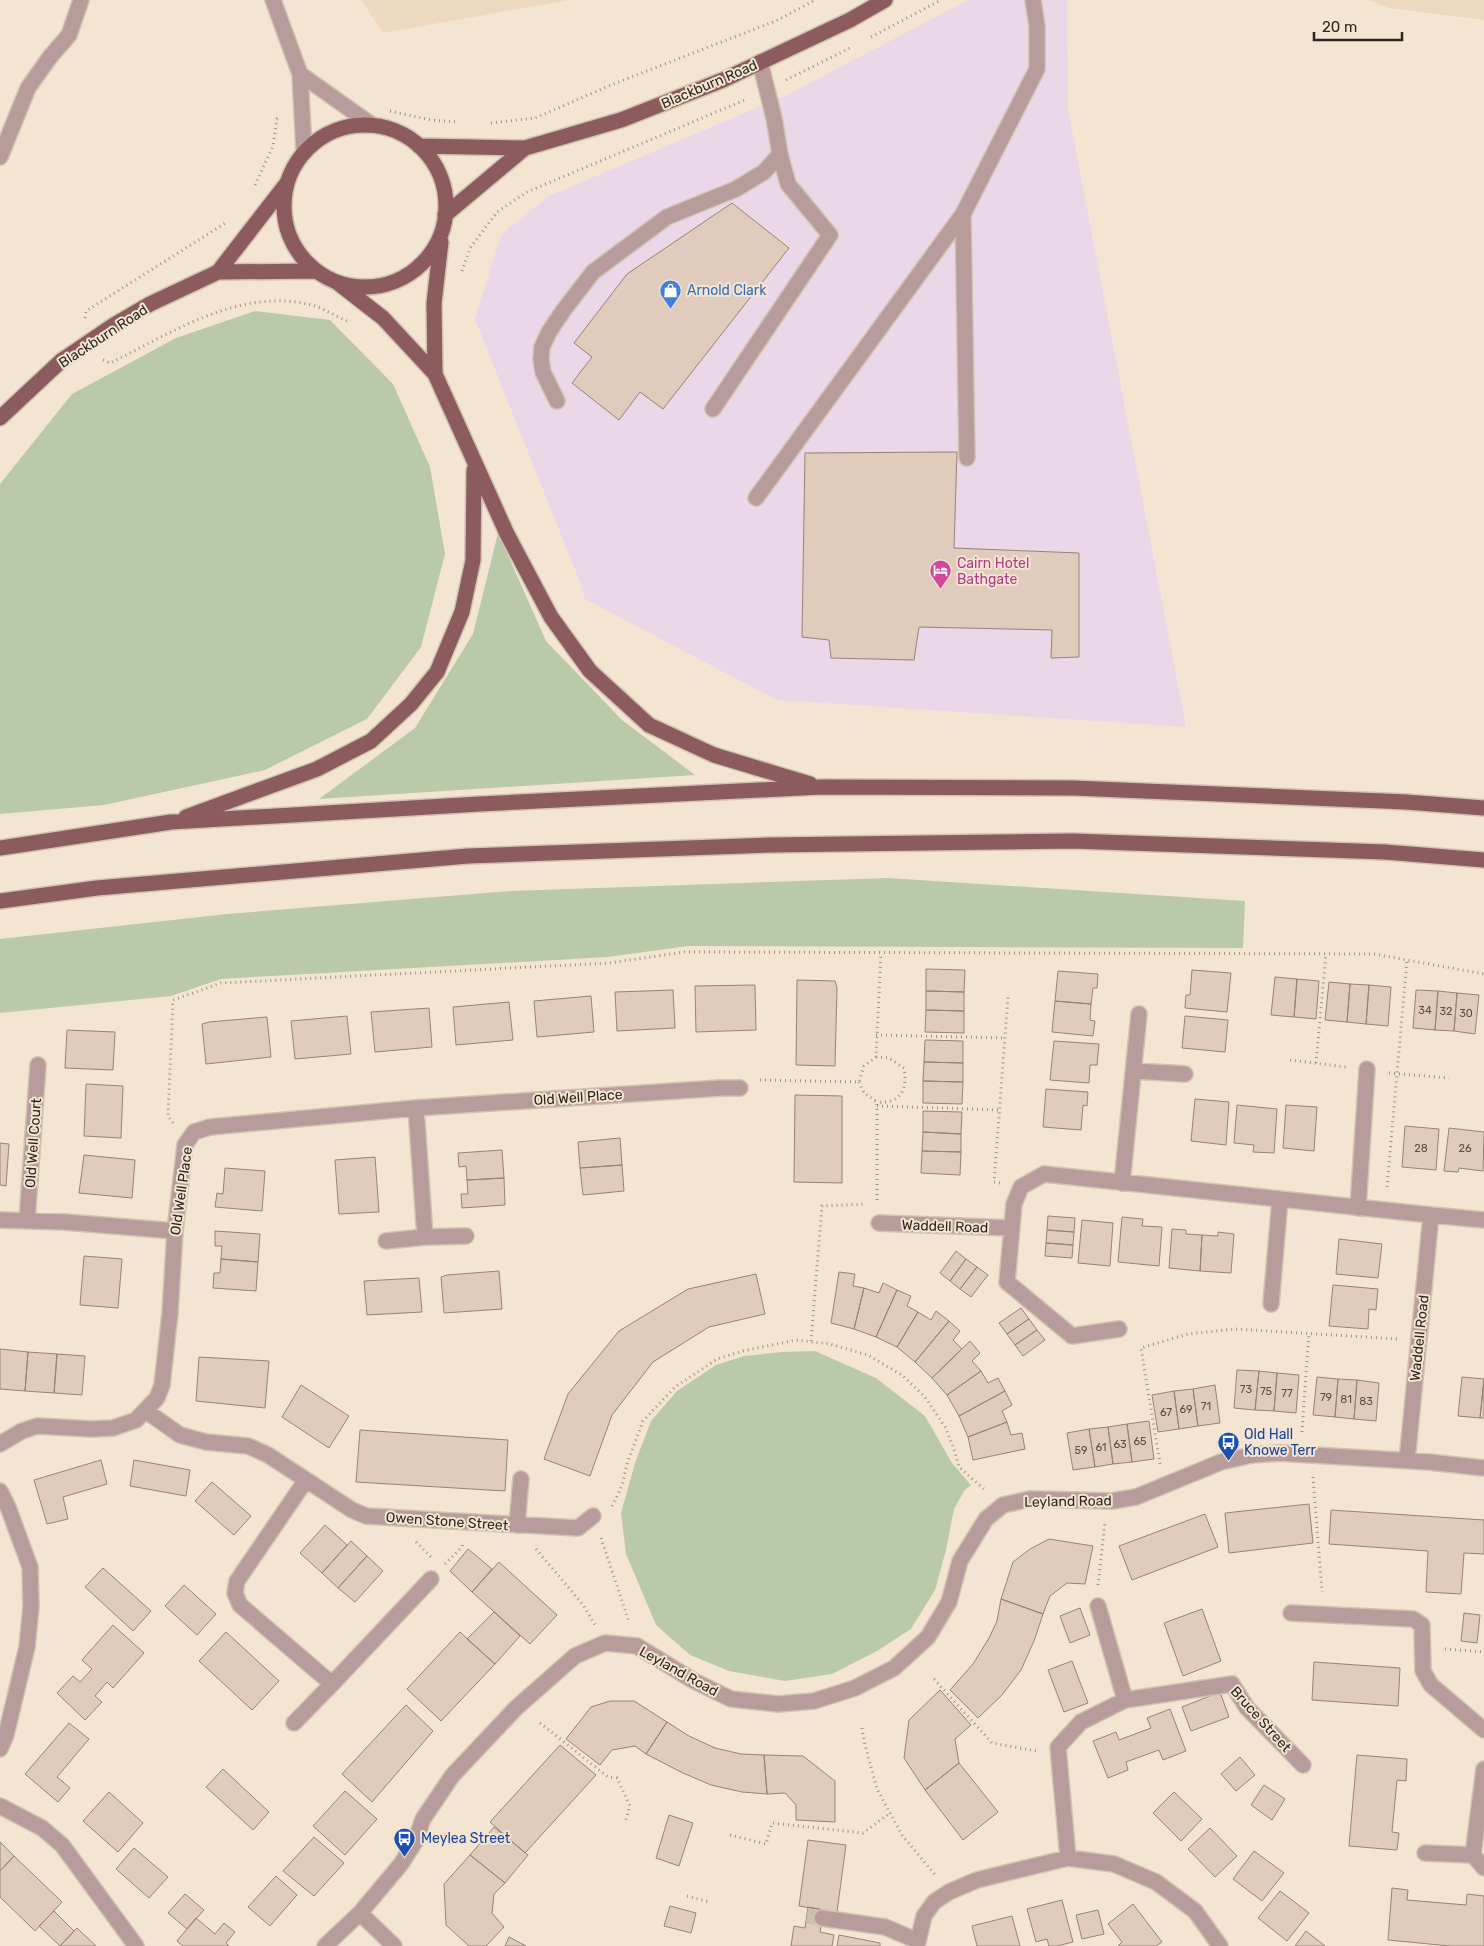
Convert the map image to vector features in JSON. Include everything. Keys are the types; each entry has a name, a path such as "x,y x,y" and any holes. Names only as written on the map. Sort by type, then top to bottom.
{"main road":[{"name":"Blackburn Road","path":"419,146 525,148 621,120 723,80 850,20 886,0"},
{"path":"435,374 434,303 447,202 438,169 419,146 395,130 372,125 343,128 314,143 304,152 287,182 285,222 297,250 316,271 338,283 383,318 435,374 507,534 552,617 590,671 648,725 714,754 821,787"},
{"name":"Blackburn Road","path":"446,215 525,148"},
{"name":"Blackburn Road","path":"218,272 287,182"},
{"path":"338,283 353,287 381,286 398,280 416,270 431,255 442,233"},
{"name":"Blackburn Road","path":"0,418 61,362 114,325 150,304 218,272 316,271"},
{"path":"170,822 318,769 371,741 412,704 437,672 462,612 473,560 474,464"},
{"path":"0,848 170,822 471,804 821,787 1073,788 1406,802 1484,808"},
{"path":"0,901 97,888 468,856 769,845 1073,841 1385,852 1484,860"}],"street":[{"path":"0,157 28,88 50,57 69,35 81,0"},
{"path":"273,0 300,74 304,152"},
{"path":"756,498 963,214 1037,69 1037,26 1033,0"},
{"path":"713,409 830,235 788,184 760,62"},
{"path":"300,74 372,125"},
{"path":"557,401 543,372 542,347 549,332 563,311 593,272 667,217 736,189 764,172 780,154"},
{"path":"963,214 967,458"},
{"path":"1122,1183 1139,1014"},
{"name":"Old Well Court","path":"27,1221 38,1065"},
{"path":"1358,1208 1367,1070"},
{"path":"1134,1071 1185,1074"},
{"name":"Old Well Place","path":"146,1411 157,1398 162,1385 170,1313 175,1230 185,1145 194,1132 210,1127 416,1108 712,1088 740,1088"},
{"path":"416,1108 425,1237"},
{"path":"1119,1329 1072,1336 1007,1282 1014,1204 1021,1187 1044,1174 1431,1216 1484,1220"},
{"path":"1271,1304 1280,1200"},
{"name":"Waddell Road","path":"1407,1461 1431,1216"},
{"path":"0,1220 65,1222 175,1230"},
{"name":"Waddell Road","path":"879,1223 1012,1228"},
{"path":"386,1241 425,1237 466,1236"},
{"path":"0,1444 22,1431 37,1426 92,1430 113,1428 136,1420 146,1411"},
{"name":"Owen Stone Street","path":"146,1411 180,1435 206,1442 248,1446 268,1455 352,1510 366,1516 578,1528 594,1516"},
{"name":"Leyland Road","path":"605,1642 637,1646 694,1681 731,1699 778,1704 814,1701 855,1688 894,1668 928,1637 949,1602 960,1561 986,1519 1003,1505 1030,1499 1108,1501 1136,1498 1221,1462 1252,1455 1306,1455 1484,1468"},
{"path":"517,1525 521,1479"},
{"path":"306,1480 237,1581 235,1593 240,1605 332,1684"},
{"path":"0,1491 8,1507 30,1567 31,1607 27,1647 6,1736 0,1749"},
{"path":"294,1724 436,1574"},
{"path":"1098,1606 1125,1700"},
{"path":"1291,1613 1413,1619 1422,1625 1424,1647 1423,1671 1431,1685 1484,1730"},
{"path":"325,1946 360,1913 405,1857 415,1842 423,1818 452,1776 516,1708 575,1656 605,1642"},
{"name":"Bruce Street","path":"1059,1756 1058,1747 1081,1722 1125,1700 1232,1684 1247,1708 1303,1765"},
{"path":"1059,1756 1068,1858"},
{"path":"1473,1855 1484,1769"},
{"path":"0,1806 42,1828 62,1845 136,1946"},
{"path":"1425,1853 1473,1855 1484,1868"},
{"path":"822,1918 885,1927 917,1943 924,1916 934,1902 949,1892 977,1880 1068,1858 1114,1864 1156,1882 1196,1911 1220,1946"},
{"path":"360,1913 394,1946"}],"path":[{"path":"869,38 941,0"},
{"path":"460,279 470,248 497,212 527,192 723,110 852,47"},
{"path":"79,349 110,363 206,315 247,304 283,301 315,306 355,325 383,318"},
{"path":"185,1145 168,1116 174,1000 221,983 609,963 685,952 1374,954 1484,974"},
{"path":"876,1057 881,953"},
{"path":"1316,1063 1326,954"},
{"path":"1385,1210 1407,960"},
{"path":"1008,996 994,1182 1021,1187"},
{"path":"876,1035 1005,1038"},
{"path":"877,1104 888,1103 901,1094 906,1082 904,1068 890,1058 876,1057 864,1066 859,1082 864,1093 877,1104 1000,1110"},
{"path":"1397,1074 1449,1078"},
{"path":"740,1088 755,1080 859,1082"},
{"path":"877,1104 877,1203"},
{"path":"811,1341 822,1206 868,1204"},
{"path":"1164,1485 1142,1348 1188,1334 1235,1329 1419,1341"},
{"path":"1309,1333 1306,1455 1324,1616"},
{"path":"637,1646 594,1516 612,1506 622,1486 627,1464 643,1420 675,1387 717,1359 743,1351 796,1340 830,1344 868,1355 902,1375 925,1397 945,1427 959,1467 1003,1505"},
{"path":"1098,1606 1097,1587 1108,1501"},
{"path":"412,1518 412,1538 436,1574 462,1547 467,1522"},
{"path":"517,1525 584,1606 605,1642"},
{"path":"1424,1647 1484,1652"},
{"path":"934,1679 992,1743 1059,1756"},
{"path":"540,1723 608,1777 617,1778 630,1806 625,1823"},
{"path":"862,1728 877,1788 890,1813 902,1835 949,1892"},
{"path":"730,1835 766,1844 772,1823 863,1833 890,1813"},
{"path":"686,1896 709,1902"}],"shaded area":[{"path":"361,0 569,0 383,33"},
{"path":"968,0 1067,0 1068,109 1186,727 777,700 585,599 580,582 475,319 501,235 549,196 787,95"},
{"path":"1368,0 1484,0 1484,20 1389,8"}],"green space":[{"path":"255,311 330,320 393,384 430,467 445,554 421,647 367,719 265,770 104,805 0,814 0,484 72,394 176,338"},
{"path":"498,533 546,641 622,720 695,775 319,799 415,728 473,634"},
{"path":"888,878 1245,901 1243,948 688,946 608,957 221,979 171,996 0,1013 0,939 227,914 511,891"},
{"path":"815,1351 876,1378 925,1416 952,1463 971,1485 964,1491 954,1509 946,1550 935,1590 911,1629 877,1651 832,1674 785,1681 729,1671 690,1655 656,1625 626,1554 621,1513 635,1463 651,1421 677,1391 716,1365 744,1356"}],"building":[{"name":"Arnold Clark","path":"732,203 789,248 663,409 640,392 619,420 572,383 592,357 574,343 627,274"},
{"name":"Cairn Hotel Bathgate","path":"957,452 954,548 1079,553 1079,657 1051,658 1052,630 919,627 914,660 831,658 829,640 802,637 805,453"},
{"path":"926,969 965,970 964,992 926,991"},
{"path":"1192,970 1231,973 1227,1012 1185,1008 1186,995 1190,995"},
{"path":"1058,971 1098,974 1097,988 1093,988 1091,1004 1055,1001"},
{"path":"1275,977 1297,979 1294,1017 1271,1015"},
{"path":"1297,979 1319,981 1316,1019 1294,1017"},
{"path":"797,980 835,981 837,988 835,1066 796,1065"},
{"path":"1329,982 1350,984 1347,1022 1325,1020"},
{"path":"1350,984 1369,985 1366,1024 1347,1022"},
{"path":"755,985 756,1030 696,1032 695,986"},
{"path":"1369,985 1391,987 1388,1026 1366,1024"},
{"path":"673,990 675,1028 617,1031 615,992"},
{"path":"1416,990 1438,991 1435,1030 1413,1028"},
{"path":"926,991 964,992 964,1011 926,1010"},
{"path":"1438,991 1457,993 1454,1031 1435,1030"},
{"path":"1457,993 1479,995 1475,1034 1454,1031"},
{"path":"591,996 594,1032 537,1037 534,1001"},
{"path":"1055,1001 1091,1004 1090,1020 1095,1021 1093,1036 1052,1032"},
{"path":"509,1002 513,1040 456,1045 453,1007"},
{"path":"429,1008 432,1047 375,1052 371,1012"},
{"path":"926,1010 964,1011 964,1033 925,1032"},
{"path":"347,1016 351,1054 295,1059 291,1021"},
{"path":"1185,1016 1228,1020 1225,1052 1182,1048"},
{"path":"267,1017 271,1057 206,1064 202,1024"},
{"path":"67,1030 115,1032 113,1070 65,1068"},
{"path":"925,1040 963,1041 963,1063 924,1062"},
{"path":"1054,1041 1099,1044 1097,1065 1090,1065 1089,1083 1050,1080"},
{"path":"924,1062 963,1063 963,1082 923,1081"},
{"path":"923,1081 963,1082 962,1104 923,1103"},
{"path":"86,1084 123,1086 121,1138 84,1136"},
{"path":"1046,1089 1088,1092 1087,1106 1083,1105 1081,1130 1043,1127"},
{"path":"795,1095 842,1096 842,1183 794,1182"},
{"path":"1195,1099 1229,1102 1226,1145 1191,1141"},
{"path":"1237,1105 1277,1109 1274,1153 1253,1152 1254,1145 1234,1143"},
{"path":"1286,1105 1317,1107 1314,1151 1283,1148"},
{"path":"923,1111 962,1112 961,1134 923,1132"},
{"path":"1405,1126 1439,1129 1436,1170 1402,1167"},
{"path":"1449,1128 1484,1132 1483,1171 1459,1168 1458,1172 1444,1171"},
{"path":"923,1132 961,1134 961,1152 922,1151"},
{"path":"620,1138 622,1165 580,1168 578,1142"},
{"path":"0,1143 9,1144 6,1186 0,1185"},
{"path":"502,1150 504,1178 467,1180 466,1166 459,1167 458,1153"},
{"path":"922,1151 961,1152 960,1175 921,1173"},
{"path":"84,1155 135,1160 132,1198 79,1193"},
{"path":"375,1157 379,1212 339,1214 335,1160"},
{"path":"622,1165 624,1191 583,1195 580,1168"},
{"path":"225,1168 265,1171 262,1211 215,1207 217,1193 223,1194"},
{"path":"504,1178 505,1205 462,1208 461,1194 468,1194 467,1180"},
{"path":"1048,1216 1075,1218 1074,1232 1047,1230"},
{"path":"1122,1217 1143,1219 1142,1226 1162,1227 1159,1266 1118,1262"},
{"path":"1082,1220 1113,1223 1110,1266 1078,1263"},
{"path":"1172,1229 1186,1230 1186,1234 1202,1235 1200,1271 1169,1268"},
{"path":"1047,1230 1074,1232 1073,1245 1046,1243"},
{"path":"215,1231 260,1234 258,1262 221,1259 222,1246 215,1246"},
{"path":"1218,1232 1234,1234 1231,1273 1200,1271 1202,1235 1218,1236"},
{"path":"1339,1239 1382,1244 1378,1278 1336,1274"},
{"path":"1046,1243 1073,1245 1072,1258 1045,1256"},
{"path":"956,1251 966,1259 950,1281 940,1273"},
{"path":"84,1256 122,1259 118,1308 80,1305"},
{"path":"221,1259 258,1262 256,1291 213,1288 214,1273 220,1273"},
{"path":"966,1259 977,1267 960,1289 950,1281"},
{"path":"977,1267 988,1275 971,1297 960,1289"},
{"path":"499,1271 502,1309 444,1313 441,1277"},
{"path":"839,1272 855,1274 853,1286 864,1288 854,1329 831,1323"},
{"path":"756,1274 765,1314 709,1327 653,1362 612,1415 590,1476 544,1459 568,1394 619,1331 688,1289"},
{"path":"419,1278 422,1312 367,1315 364,1281"},
{"path":"883,1283 897,1290 876,1337 854,1329 864,1288 879,1293"},
{"path":"1333,1285 1378,1289 1376,1310 1369,1309 1368,1329 1329,1326"},
{"path":"897,1290 911,1296 907,1306 918,1312 897,1347 876,1337"},
{"path":"1021,1308 1029,1319 1007,1334 999,1323"},
{"path":"936,1311 949,1321 915,1362 897,1347 918,1312 931,1320"},
{"path":"1029,1319 1037,1330 1015,1345 1007,1334"},
{"path":"949,1321 960,1331 953,1340 962,1349 932,1378 915,1362"},
{"path":"1037,1330 1045,1340 1023,1356 1015,1345"},
{"path":"970,1341 980,1353 972,1361 981,1371 947,1395 932,1378"},
{"path":"0,1349 28,1352 25,1391 0,1389"},
{"path":"28,1352 57,1354 54,1393 25,1391"},
{"path":"57,1354 85,1356 82,1395 54,1393"},
{"path":"199,1357 269,1361 265,1408 196,1401"},
{"path":"1237,1370 1259,1371 1255,1410 1234,1408"},
{"path":"981,1371 988,1383 998,1378 1005,1391 959,1416 947,1395"},
{"path":"1259,1371 1277,1373 1274,1411 1255,1410"},
{"path":"1277,1373 1299,1375 1296,1413 1274,1411"},
{"path":"1317,1377 1338,1379 1335,1417 1313,1415"},
{"path":"1462,1377 1484,1379 1480,1418 1458,1416"},
{"path":"1338,1379 1357,1380 1354,1419 1335,1417"},
{"path":"1484,1379 1484,1418 1480,1418"},
{"path":"1357,1380 1379,1383 1376,1421 1354,1419"},
{"path":"301,1385 349,1416 329,1448 282,1417"},
{"path":"1215,1385 1220,1423 1198,1426 1193,1389"},
{"path":"1193,1389 1198,1426 1179,1429 1174,1391"},
{"path":"1005,1391 1012,1405 1002,1411 1007,1422 968,1437 959,1416"},
{"path":"1174,1391 1179,1429 1158,1432 1152,1395"},
{"path":"1149,1421 1154,1459 1132,1462 1127,1424"},
{"path":"1007,1422 1011,1435 1022,1433 1025,1449 973,1460 968,1437"},
{"path":"1127,1424 1132,1462 1113,1464 1108,1427"},
{"path":"1108,1427 1113,1464 1095,1467 1089,1429"},
{"path":"1089,1429 1095,1467 1073,1470 1067,1433"},
{"path":"360,1430 508,1440 505,1491 356,1482"},
{"path":"101,1460 107,1484 63,1497 68,1519 47,1524 34,1480"},
{"path":"134,1460 190,1470 186,1496 130,1486"},
{"path":"212,1482 251,1516 234,1535 195,1501"},
{"path":"1309,1504 1313,1543 1229,1553 1225,1513"},
{"path":"1331,1510 1484,1520 1484,1554 1464,1553 1461,1594 1426,1592 1428,1551 1329,1544"},
{"path":"1205,1514 1218,1547 1132,1580 1119,1546"},
{"path":"325,1525 347,1545 322,1573 300,1553"},
{"path":"1049,1539 1093,1546 1085,1584 1067,1583 1050,1596 1043,1614 1001,1599 1013,1562 1030,1549"},
{"path":"351,1541 367,1556 338,1588 322,1573"},
{"path":"468,1549 492,1569 472,1592 450,1571"},
{"path":"367,1556 383,1571 355,1602 338,1588"},
{"path":"499,1562 557,1615 530,1644 472,1592"},
{"path":"103,1568 151,1611 133,1631 85,1587"},
{"path":"184,1585 216,1614 197,1635 165,1606"},
{"path":"1001,1599 1043,1614 1021,1670 1002,1695 978,1718 950,1690 973,1664 989,1638 997,1621"},
{"path":"1080,1608 1090,1635 1070,1643 1060,1616"},
{"path":"1202,1609 1221,1661 1183,1676 1164,1623"},
{"path":"494,1612 520,1636 495,1664 467,1639"},
{"path":"1464,1613 1480,1615 1477,1643 1461,1641"},
{"path":"113,1625 144,1653 113,1688 107,1682 95,1696 102,1702 85,1720 57,1693 73,1676 80,1682 92,1669 82,1660"},
{"path":"226,1632 279,1681 252,1710 199,1661"},
{"path":"460,1632 495,1664 441,1721 407,1689"},
{"path":"1072,1661 1088,1703 1064,1712 1048,1670"},
{"path":"1314,1662 1400,1668 1398,1706 1312,1700"},
{"path":"940,1690 971,1725 955,1739 959,1763 925,1790 904,1758 909,1720"},
{"path":"1220,1692 1229,1717 1191,1731 1182,1707"},
{"path":"610,1701 634,1701 667,1722 646,1754 635,1746 612,1750 600,1765 566,1739 591,1707"},
{"path":"406,1705 433,1731 372,1802 342,1774"},
{"path":"1170,1709 1186,1751 1163,1760 1159,1750 1126,1762 1128,1770 1108,1778 1093,1741 1116,1732 1119,1740 1151,1728 1147,1718"},
{"path":"667,1722 689,1736 715,1748 741,1754 764,1755 767,1794 742,1792 711,1785 646,1754"},
{"path":"69,1723 89,1739 57,1777 70,1788 58,1802 25,1774"},
{"path":"560,1745 596,1775 525,1853 490,1822"},
{"path":"764,1755 803,1756 835,1781 835,1822 796,1820 796,1805 785,1793 767,1794"},
{"path":"1357,1755 1407,1759 1406,1781 1397,1780 1392,1832 1399,1833 1397,1850 1349,1846"},
{"path":"1240,1757 1255,1775 1236,1791 1221,1774"},
{"path":"959,1763 998,1812 963,1840 925,1790"},
{"path":"223,1769 269,1812 253,1830 206,1787"},
{"path":"1264,1785 1285,1799 1272,1820 1251,1805"},
{"path":"345,1791 377,1819 345,1855 313,1826"},
{"path":"109,1792 143,1823 118,1852 83,1821"},
{"path":"1174,1792 1202,1819 1181,1841 1153,1813"},
{"path":"669,1815 693,1823 679,1866 656,1858"},
{"path":"494,1827 528,1855 505,1883 470,1855"},
{"path":"1210,1828 1237,1856 1215,1877 1188,1849"},
{"path":"314,1837 344,1863 314,1896 283,1871"},
{"path":"808,1840 846,1845 837,1912 799,1906"},
{"path":"0,1842 14,1856 0,1871"},
{"path":"134,1848 168,1877 149,1898 116,1869"},
{"path":"1254,1851 1284,1873 1262,1901 1233,1879"},
{"path":"470,1855 505,1883 494,1894 492,1913 504,1927 486,1946 469,1946 446,1925 444,1884"},
{"path":"14,1856 62,1902 35,1931 0,1897 0,1871"},
{"path":"276,1876 297,1895 270,1926 248,1907"},
{"path":"1392,1888 1408,1890 1407,1900 1466,1905 1467,1894 1484,1896 1484,1946 1450,1946 1388,1940"},
{"path":"1280,1891 1309,1913 1287,1941 1258,1918"},
{"path":"185,1894 204,1910 187,1929 168,1913"},
{"path":"1062,1900 1073,1942 1049,1946 1047,1939 1036,1942 1027,1909"},
{"path":"1133,1904 1162,1942 1156,1946 1118,1946 1122,1942 1108,1924"},
{"path":"670,1906 696,1913 691,1933 664,1926"},
{"path":"808,1907 824,1910 820,1932 834,1935 832,1946 791,1946 794,1926 805,1928"},
{"path":"1098,1910 1104,1934 1082,1939 1076,1915"},
{"path":"54,1911 74,1931 60,1946 39,1926"},
{"path":"1012,1916 1020,1946 977,1946 972,1926"},
{"path":"196,1918 215,1934 224,1923 235,1932 226,1943 229,1946 183,1946 177,1941"},
{"path":"77,1928 96,1946 60,1946"},
{"path":"1306,1931 1325,1946 1295,1946"},
{"path":"839,1935 880,1943 880,1946 837,1946"},
{"path":"509,1937 526,1946 505,1946"}],"tunnel":[{"path":"807,1916 822,1918"}],"place":[{"name":"Arnold Clark","path":"671,309"},
{"name":"Cairn Hotel Bathgate","path":"941,590"},
{"name":"Old Hall Knowe Terr","path":"1228,1461"},
{"name":"Meylea Street","path":"405,1857"}]}
